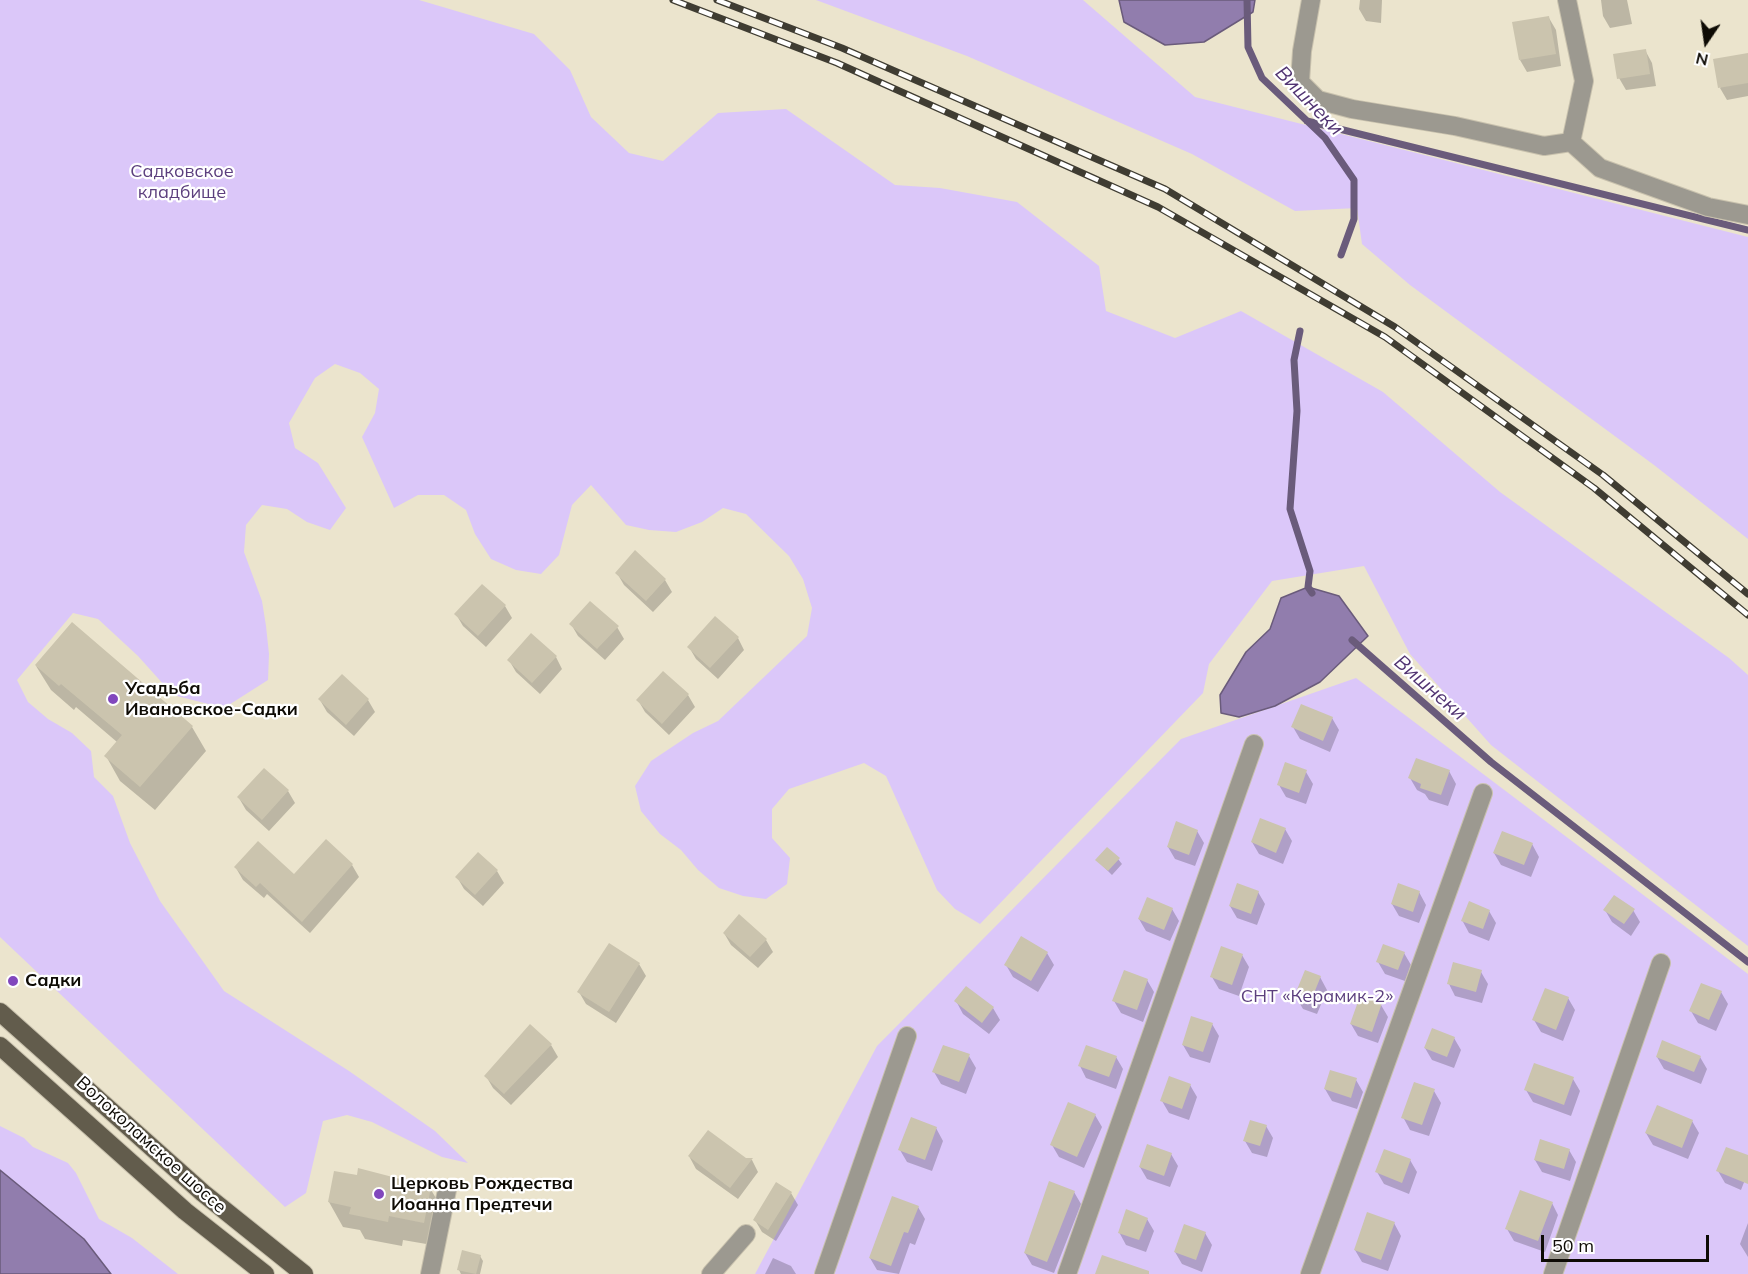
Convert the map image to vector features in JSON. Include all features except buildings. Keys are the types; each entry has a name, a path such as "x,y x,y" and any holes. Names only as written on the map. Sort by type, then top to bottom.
{"main road":[{"name":"Волоколамское шоссе","path":"0,1012 203,1193 304,1274"},
{"name":"Волоколамское шоссе","path":"0,1046 8,1056 185,1211 265,1274"}],"lane":[{"path":"1311,0 1302,51 1300,81 1318,100 1352,110 1455,126 1544,146 1571,142"},
{"path":"1567,0 1584,81 1571,142"},
{"path":"1571,142 1600,168 1707,207 1748,215"},
{"path":"1067,1274 1254,744"},
{"path":"1310,1274 1483,793"},
{"path":"1553,1274 1661,963"},
{"path":"824,1274 907,1036"},
{"path":"430,1274 447,1190"},
{"path":"711,1274 746,1234"}],"green space":[{"name":"Садковское кладбище","path":"0,0 419,0 534,34 570,70 591,117 629,153 663,161 718,113 786,109 895,185 940,188 1017,202 1099,266 1106,311 1175,338 1241,311 1383,392 1500,492 1729,658 1748,675 1748,946 1491,745 1410,654 1364,566 1272,581 1209,664 1203,693 980,924 955,909 937,890 886,776 864,763 789,789 772,809 772,838 790,858 787,884 766,899 743,896 719,888 698,870 681,850 660,834 641,811 635,786 651,761 693,733 718,721 807,636 812,608 803,579 789,556 746,514 723,508 702,522 676,532 626,525 591,485 572,505 559,555 541,574 516,570 491,559 475,534 466,510 444,495 418,495 394,508 362,437 375,413 379,389 360,373 335,364 315,378 289,423 295,448 318,463 346,508 330,530 307,522 287,509 262,505 246,525 244,552 262,601 269,654 268,680 224,708 173,695 138,656 98,619 73,613 17,680 28,702 48,719 72,733 91,751 94,777 113,796 130,843 160,901 224,991 349,1071 435,1131 468,1163 442,1157 372,1122 347,1115 323,1121 306,1193 285,1207 0,937"},
{"path":"816,0 1083,0 1195,97 1748,237 1748,539 1654,465 1410,285 1362,244 1357,208 1295,211 1192,154 967,56"},
{"name":"СНТ «Керамик-2»","path":"1356,678 1748,974 1748,1274 755,1274 877,1046 1181,739"},
{"path":"0,1126 24,1138 33,1147 68,1163 76,1173 99,1219 132,1238 178,1274 111,1274 84,1239 0,1170"}],"shaded area":[{"path":"1119,0 1255,0 1253,12 1204,42 1165,45 1124,22"},
{"path":"1308,587 1339,596 1368,636 1320,682 1275,706 1239,717 1221,713 1220,695 1246,652 1270,629 1281,598"},
{"path":"0,1170 84,1239 111,1274 0,1274"}],"waterway":[{"name":"Вишнеки","path":"1247,0 1248,47 1262,78 1325,138 1354,180 1354,219 1341,255"},
{"path":"1307,121 1748,230"},
{"name":"Вишнеки","path":"1300,331 1294,360 1297,411 1290,509 1310,571 1308,587 1312,593"},
{"name":"Вишнеки","path":"1352,640 1491,762 1748,962"}],"railway":[{"path":"673,0 837,63 1158,207 1385,337 1594,488 1748,615"},
{"path":"717,0 842,48 1165,189 1395,327 1603,475 1748,594"}],"place":[{"name":"Усадьба Ивановское-Садки","path":"113,699"},
{"name":"Садки","path":"13,981"},
{"name":"Церковь Рождества Иоанна Предтечи","path":"379,1194"}]}
